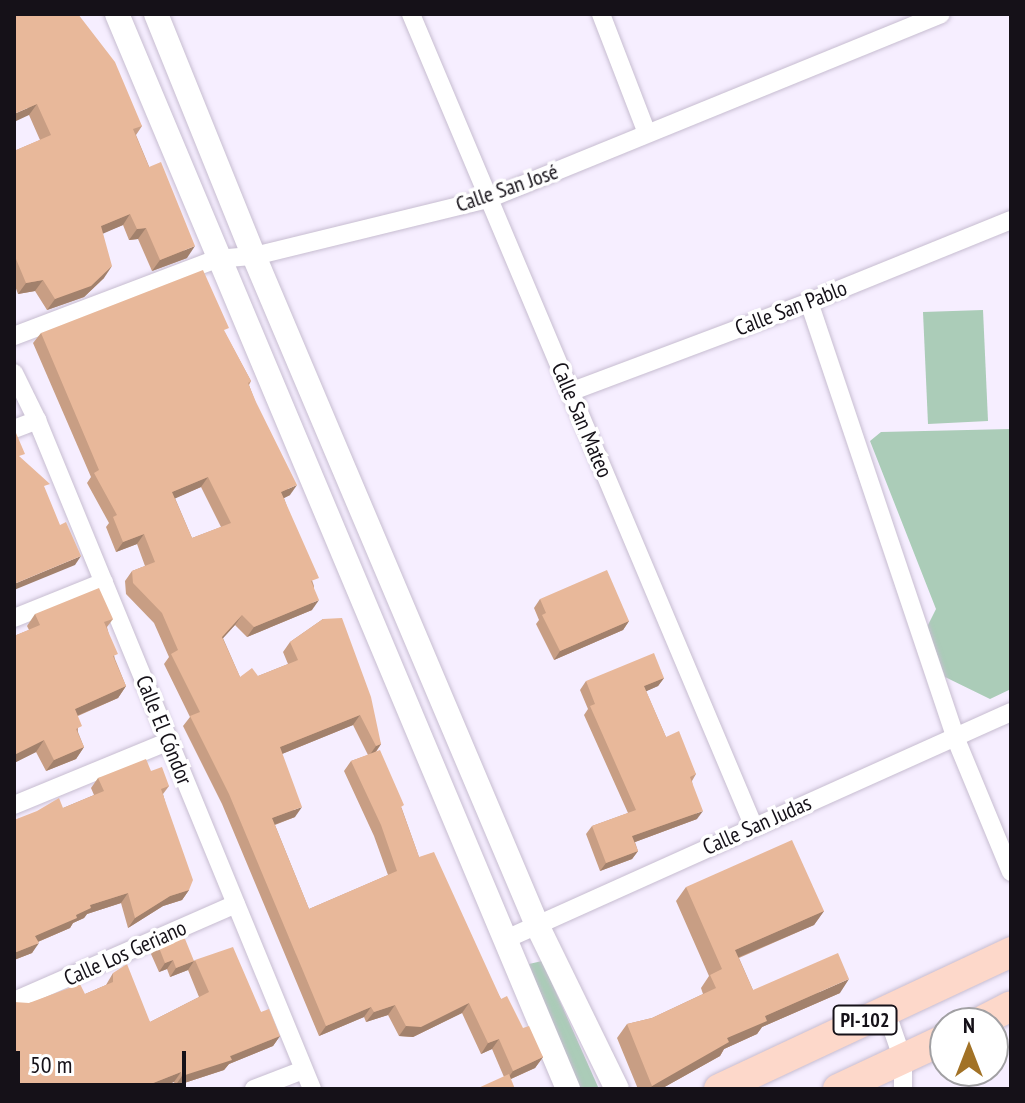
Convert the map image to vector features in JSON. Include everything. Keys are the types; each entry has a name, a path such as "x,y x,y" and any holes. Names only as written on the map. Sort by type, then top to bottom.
{"main road":[{"name":"PI-102","path":"719,1089 1011,952"},
{"name":"PI-102","path":"838,1089 903,1075 929,1053"}],"street":[{"path":"117,14 217,259 568,1089"},
{"path":"156,14 254,256 537,925 617,1089"},
{"name":"Calle San Mateo","path":"411,14 753,825"},
{"path":"601,14 647,133"},
{"name":"Calle San José","path":"14,336 217,259 254,256 488,199 941,14"},
{"name":"Calle San Pablo","path":"570,392 809,302 1011,220"},
{"path":"809,302 955,737 1011,872"},
{"name":"Calle El Cóndor","path":"14,373 37,420 312,1089"},
{"path":"14,429 37,420"},
{"path":"14,618 104,582"},
{"name":"Calle San Judas","path":"504,940 753,825 1011,712"},
{"path":"14,805 169,741"},
{"name":"Calle Los Geriano","path":"14,1001 236,904"},
{"path":"886,1011 903,1075"},
{"path":"254,1089 303,1070"}],"green space":[{"path":"983,310 988,421 928,424 923,312"},
{"path":"1011,429 1011,689 990,699 945,677 927,627 936,609 870,441 881,432"},
{"path":"542,961 599,1089 578,1089 529,964"}],"building":[{"path":"14,14 78,14 115,62 142,126 133,129 149,167 161,162 195,246 160,260 146,228 137,229 130,214 101,226 112,266 91,286 55,299 43,280 26,283 16,259 14,261 14,151 51,135 37,104 14,114"},
{"path":"203,270 229,328 224,330 251,381 248,383 256,402 297,485 281,492 319,578 311,581 319,600 254,627 242,615 222,637 240,677 252,668 258,676 298,660 290,642 323,619 342,618 371,697 381,744 376,746 360,715 280,747 302,807 272,818 309,909 397,871 381,825 351,761 380,750 404,805 401,807 419,857 434,852 501,999 507,996 523,1028 529,1026 543,1057 513,1071 499,1039 488,1043 469,1003 421,1027 406,1026 395,1005 374,1012 371,1007 326,1026 229,794 190,716 200,712 171,654 178,650 162,613 133,583 132,571 155,562 144,534 123,542 113,517 117,515 94,473 99,470 41,333","holes":["208,477 231,523 192,538 172,492"]},
{"path":"14,434 25,454 19,456 50,484 44,486 60,525 66,522 81,556 14,584"},
{"path":"607,570 629,621 560,651 542,615 546,613 540,599"},
{"path":"99,588 113,619 104,622 118,654 113,656 126,686 75,709 82,726 76,729 84,747 54,760 44,740 14,755 14,636 40,625 35,614"},
{"path":"654,653 664,678 644,686 666,737 679,731 696,774 690,777 703,811 632,836 638,851 606,863 592,826 636,810 590,706 595,704 586,681"},
{"path":"146,759 151,771 162,767 169,786 161,789 193,880 189,890 170,896 135,918 128,893 90,905 91,908 76,915 77,918 35,936 39,943 14,953 14,820 59,798 63,808 104,791 98,778"},
{"path":"792,840 824,911 735,950 753,990 838,953 849,979 765,1016 767,1021 727,1038 729,1042 652,1086 627,1024 652,1018 716,988 710,975 722,969 686,887"},
{"path":"183,934 194,961 176,968 173,960 165,963 158,945"},
{"path":"233,947 261,1012 269,1009 280,1036 230,1056 232,1060 182,1076 181,1072 138,1089 14,1089 14,1002 29,1003 80,984 85,994 113,982 113,973 127,964 150,1022 209,992 195,960"},
{"path":"509,1074 515,1089 476,1089"}]}
